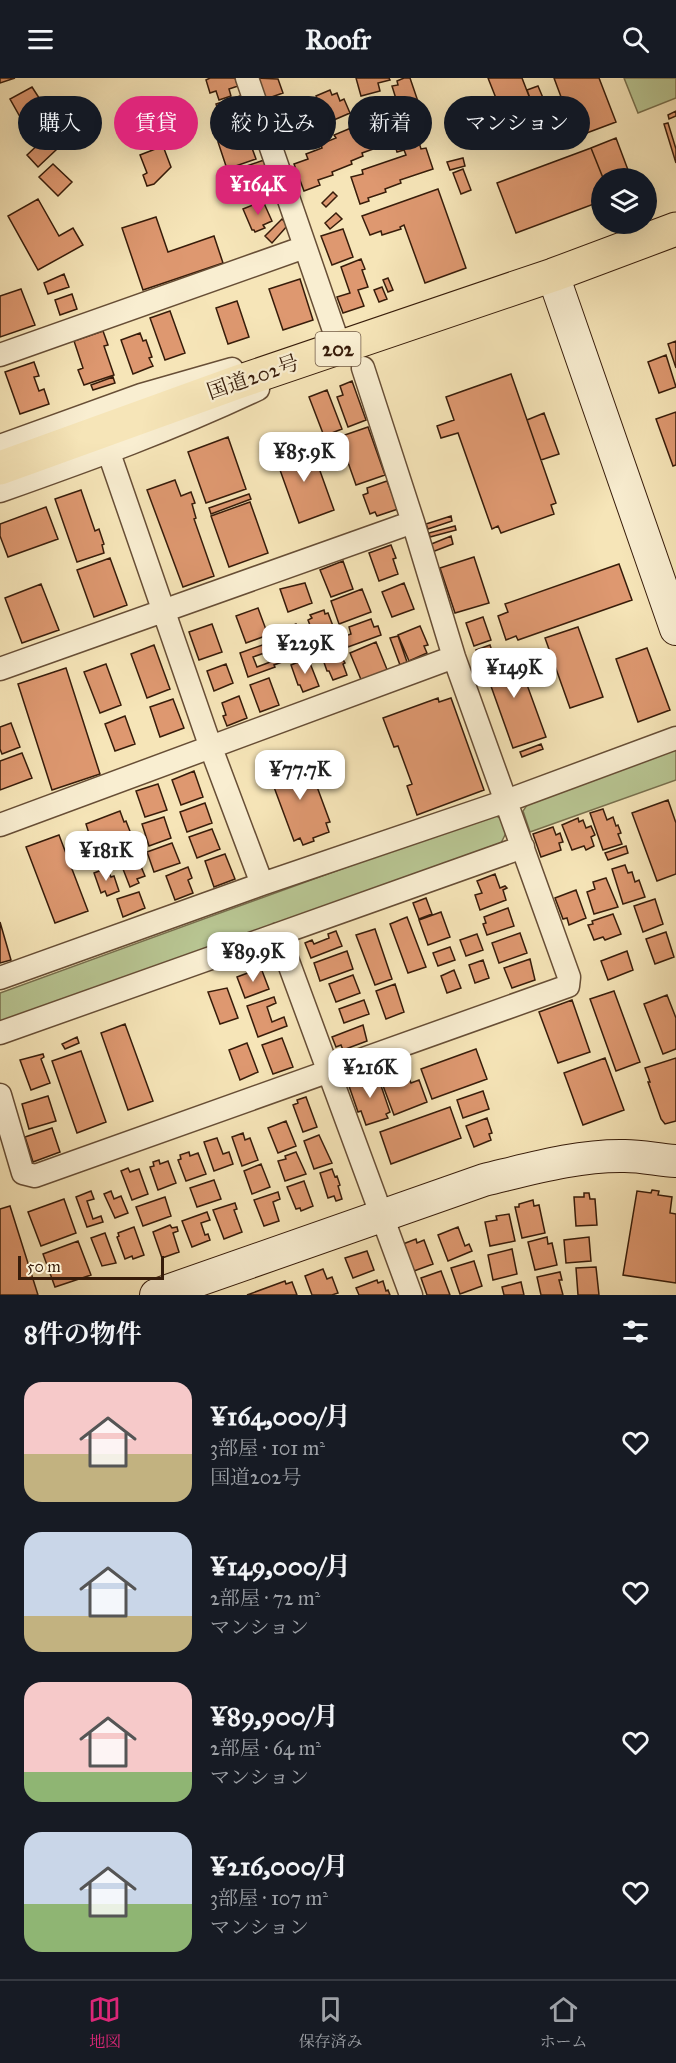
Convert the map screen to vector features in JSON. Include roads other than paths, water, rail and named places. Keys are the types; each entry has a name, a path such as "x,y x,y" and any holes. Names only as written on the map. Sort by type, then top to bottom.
{"highway":[{"name":"国道202号","path":"0,468 238,382 346,355 676,229"}],"street":[{"path":"0,1095 23,1173 34,1176 568,986 569,977 454,657 413,522 305,247 247,78"},
{"path":"0,355 305,247"},
{"path":"553,275 676,629"},
{"path":"0,446 141,395 278,355 346,355"},
{"path":"0,491 109,453 204,415 263,387 346,355"},
{"path":"109,453 211,748 262,884"},
{"path":"0,669 413,522"},
{"path":"0,825 454,657"},
{"path":"0,978 262,884 506,801 676,738"},
{"path":"0,1033 523,847"},
{"path":"278,934 411,1295"},
{"path":"156,1295 484,1180 535,1167 580,1160 625,1156 676,1161"}]}
